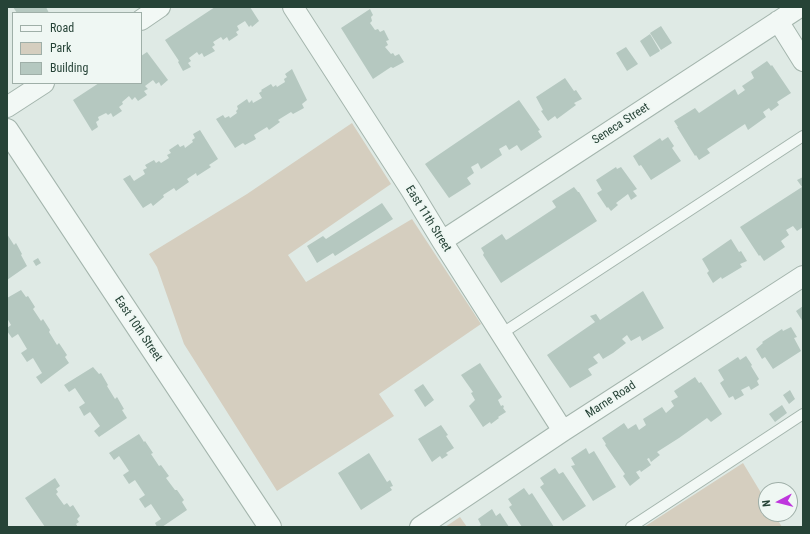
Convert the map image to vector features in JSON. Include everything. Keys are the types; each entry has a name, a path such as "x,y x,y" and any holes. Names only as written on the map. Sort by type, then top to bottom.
{"street":[{"path":"142,19 160,7"},
{"name":"East 11th Street","path":"293,7 403,177 563,431"},
{"name":"Seneca Street","path":"442,241 800,7"},
{"path":"778,21 803,61"},
{"path":"7,108 43,84"},
{"name":"East 10th Street","path":"7,130 270,527"},
{"name":"Marne Road","path":"420,527 563,431 803,276"}],"lane":[{"path":"501,334 803,136"},
{"path":"631,527 803,414"}],"green space":[{"path":"352,123 391,184 288,255 306,282 412,219 481,324 379,394 394,416 277,491 184,344 157,267 149,254 247,194"},
{"path":"743,463 758,488 758,522 779,522 782,527 644,527"},
{"path":"460,517 467,527 445,527"}],"building":[{"path":"13,7 46,7 48,12 16,12"},
{"path":"215,7 250,7 259,21 252,27 251,25 249,27 245,21 237,26 239,30 236,32 238,35 229,41 227,37 223,40 221,37 213,42 215,45 212,47 215,51 204,57 202,53 199,55 197,52 189,58 191,61 188,63 191,67 183,71 178,62 179,61 165,40"},
{"path":"370,9 373,15 370,23 375,30 378,29 380,32 384,30 389,40 386,41 388,45 385,47 395,56 399,54 404,62 393,68 391,67 373,79 341,28"},
{"path":"661,26 672,43 661,50 650,33"},
{"path":"650,34 660,51 650,57 640,41"},
{"path":"626,47 638,64 627,71 616,53"},
{"path":"147,52 168,80 161,86 159,82 156,84 153,80 145,86 148,89 144,91 147,95 138,101 135,97 132,100 129,96 119,107 122,111 113,117 111,113 108,115 106,113 98,117 99,120 96,122 98,127 92,131 73,100 97,84 142,84 142,55"},
{"path":"767,61 771,66 772,65 791,93 777,102 779,105 771,111 769,108 763,112 766,117 748,130 745,124 707,149 710,153 699,160 696,155 695,156 674,121 695,108 699,113 735,89 738,95 745,90 742,86 754,78 751,72"},
{"path":"292,69 307,100 302,104 304,108 293,114 291,112 278,120 280,122 269,130 267,127 254,135 256,139 245,145 243,143 235,148 216,119 223,115 225,118 229,116 230,118 237,113 237,106 247,99 249,103 252,100 253,103 262,98 259,93 262,91 261,90 271,84 273,87 276,85 277,87 285,82 284,79 287,77 285,74"},
{"path":"565,78 582,99 574,103 576,105 557,119 555,116 548,121 541,111 543,110 536,97"},
{"path":"519,100 540,130 538,131 542,137 521,151 517,145 509,150 506,145 499,149 502,155 481,169 478,163 471,167 474,173 467,178 471,184 449,198 425,164"},
{"path":"200,130 218,159 209,165 211,167 197,176 196,173 187,179 189,182 176,191 174,188 163,195 164,197 153,206 151,203 143,208 123,179 130,175 134,181 145,174 143,170 147,168 145,165 154,160 156,163 159,161 161,163 169,158 167,155 171,153 169,150 178,144 180,147 184,145 185,148 193,142 192,140 195,138 193,134"},
{"path":"668,137 674,146 672,148 681,161 651,180 633,156 660,138 662,141"},
{"path":"616,167 617,169 621,167 637,189 633,191 637,196 631,200 628,194 616,203 618,205 611,211 608,207 607,208 597,193 602,190 596,180"},
{"path":"803,177 803,227 797,231 793,226 786,230 789,235 781,241 785,247 764,261 760,255 759,256 740,227 802,187 797,180"},
{"path":"574,187 579,192 597,221 501,283 483,255 484,253 481,248 502,234 506,240 508,239 555,208 556,207 552,201"},
{"path":"382,203 393,219 335,256 333,253 317,263 307,246 323,236 326,239"},
{"path":"7,234 14,245 16,243 27,266 7,280"},
{"path":"731,239 747,261 740,264 742,267 722,279 721,277 713,283 707,273 709,271 702,259"},
{"path":"38,258 41,263 36,266 33,261"},
{"path":"21,290 26,297 28,296 35,307 33,309 41,321 43,319 57,345 59,343 67,355 65,357 69,363 41,384 36,377 42,373 33,358 27,362 21,353 27,349 18,334 12,338 7,331 7,328 11,325 7,318 7,298"},
{"path":"643,291 664,328 642,341 640,336 631,341 627,335 622,339 626,343 613,353 603,359 599,353 593,357 598,363 588,369 592,375 570,388 547,355 595,322 590,316 596,314 600,320"},
{"path":"803,306 803,322 796,311"},
{"path":"791,327 797,337 794,338 801,351 773,369 765,357 762,359 756,349 763,343 762,342 782,329 783,331"},
{"path":"746,356 759,379 757,381 759,385 751,390 749,386 741,390 744,395 735,400 733,396 729,398 720,383 724,380 718,370 738,357 740,360"},
{"path":"480,363 502,397 498,400 501,406 503,405 506,412 491,424 490,422 483,427 469,406 475,400 471,393 473,392 461,375"},
{"path":"93,367 99,374 101,373 115,399 117,397 127,418 99,437 94,431 100,426 90,412 84,416 79,407 85,403 75,388 69,392 64,385"},
{"path":"695,377 699,383 701,382 722,414 711,422 707,418 657,452 660,455 651,462 649,458 647,459 651,465 641,472 640,470 636,472 640,478 630,486 623,476 625,474 605,445 606,444 602,438 624,423 628,429 636,424 639,430 646,425 643,419 662,407 666,413 674,406 671,401 678,397 674,391"},
{"path":"423,384 434,400 425,407 414,390"},
{"path":"790,390 795,399 789,404 783,395"},
{"path":"782,405 787,413 775,422 769,414"},
{"path":"441,425 454,448 446,453 448,455 442,459 440,456 432,462 418,439"},
{"path":"139,434 153,453 151,454 159,466 161,465 169,476 166,478 184,500 182,502 187,510 162,527 157,527 155,523 161,519 151,504 145,508 139,499 145,495 135,480 129,484 123,475 129,471 119,456 114,460 109,453"},
{"path":"586,448 589,454 594,451 616,487 593,501 571,466 575,465 571,458"},
{"path":"369,453 387,482 390,480 393,486 390,487 392,490 361,510 338,473"},
{"path":"555,468 559,474 563,472 586,506 563,521 540,487 544,484 540,478"},
{"path":"55,478 60,486 56,489 58,492 56,494 64,505 67,503 70,507 73,505 80,516 77,519 79,522 76,524 78,527 45,527 25,498"},
{"path":"524,488 529,495 532,493 554,527 522,527 509,507 512,505 508,499"},
{"path":"492,509 496,516 500,513 509,527 478,527 481,525 478,519"}]}
